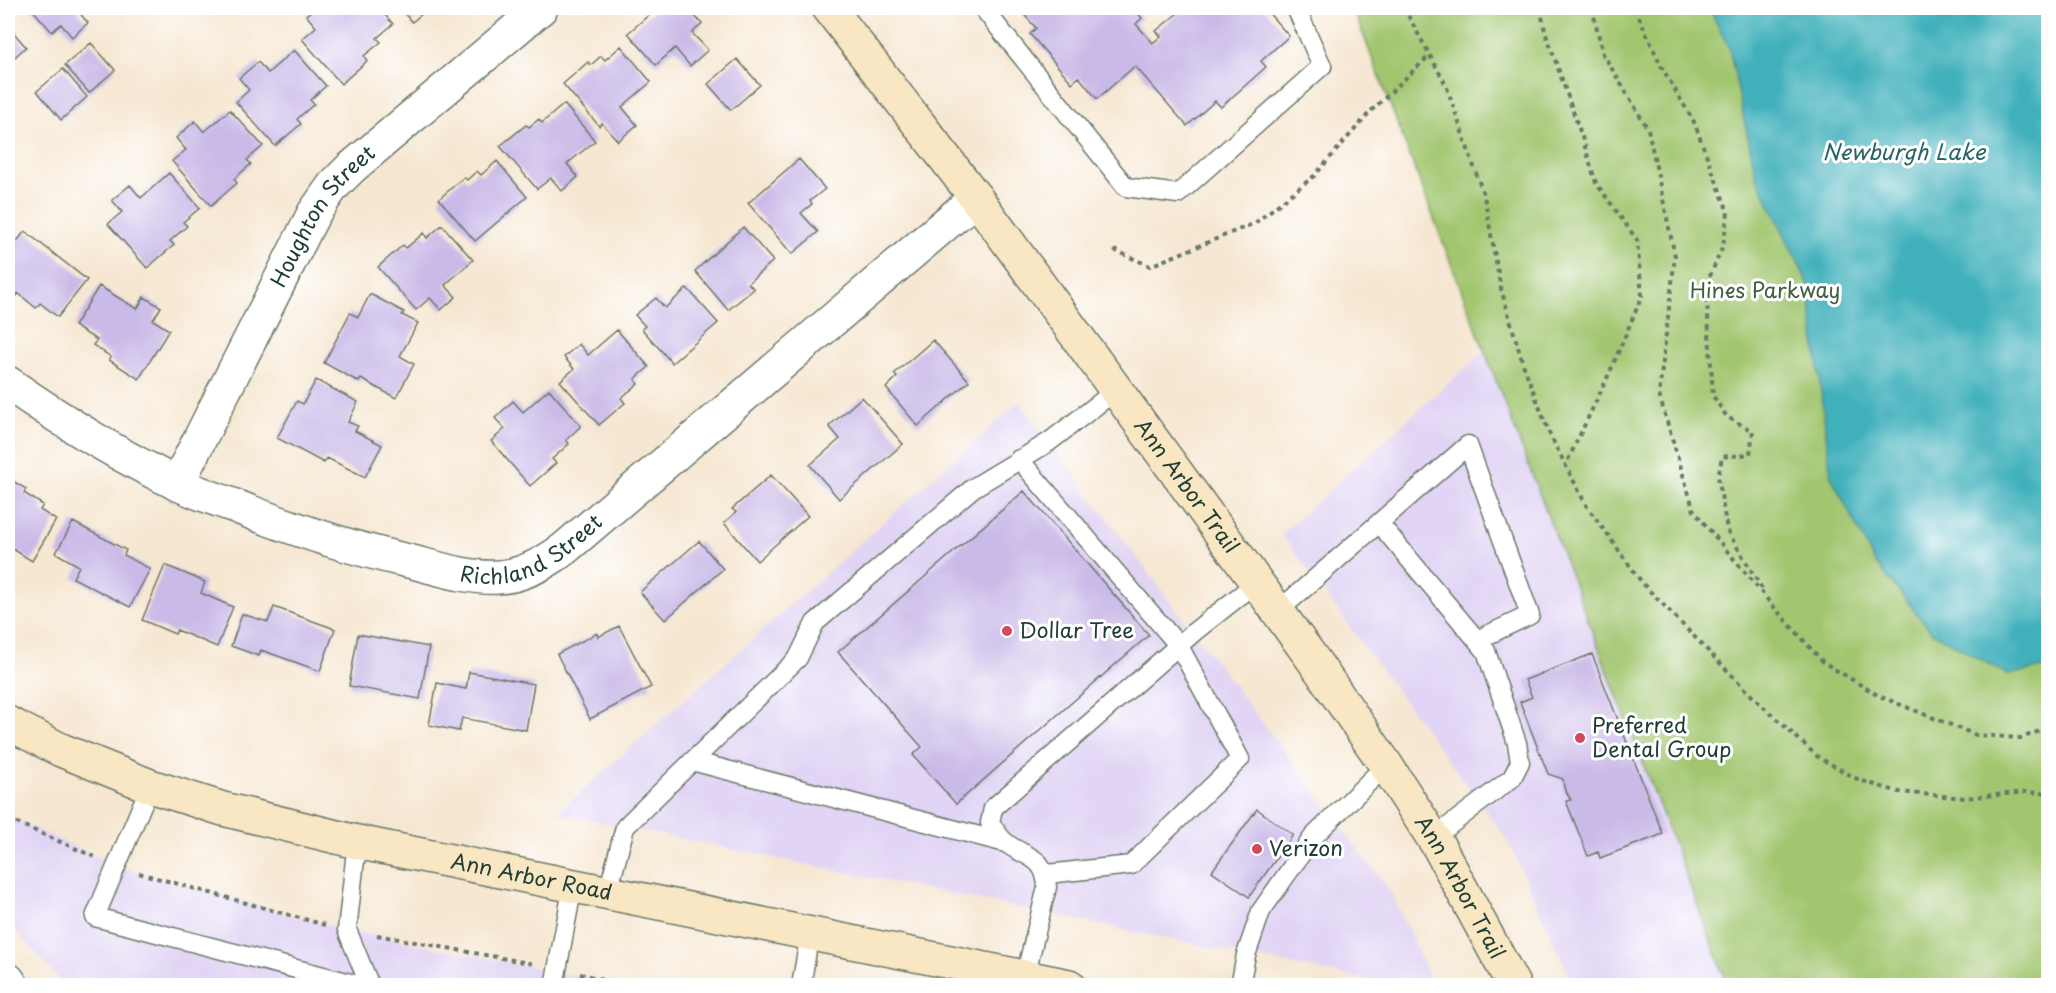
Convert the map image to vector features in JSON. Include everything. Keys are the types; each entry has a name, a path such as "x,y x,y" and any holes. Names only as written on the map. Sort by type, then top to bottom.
{"street":[{"name":"Houghton Street","path":"177,484 314,213 333,186 351,168 541,8"},
{"name":"Ann Arbor Trail","path":"830,8 976,198 1256,582 1386,765 1433,838 1514,986"},
{"name":"Richland Street","path":"8,383 52,413 177,484 290,528 388,556 474,576 500,577 525,572 548,561 564,549 976,198"},
{"name":"Ann Arbor Road","path":"8,723 61,750 150,786 223,809 357,842 1045,982"},
{"path":"8,980 12,986"}],"lane":[{"path":"983,8 1126,187 1178,194 1322,66 1296,8"},
{"path":"608,892 625,827 798,658 815,623 973,488 1049,442 1115,391"},
{"path":"1277,612 1468,445 1530,615 1477,640"},
{"path":"1019,459 1179,646 1240,759 1131,865 1047,874"},
{"path":"1379,523 1486,651 1517,743 1520,762 1512,778 1433,838"},
{"path":"1006,843 990,824 993,808 1256,582"},
{"path":"692,761 1006,843 1032,856 1047,874 1045,982"},
{"path":"1240,986 1246,955 1260,911 1313,837 1386,765"},
{"path":"150,786 95,917 362,986"},
{"path":"357,842 347,930 370,986"},
{"path":"554,986 573,885"},
{"path":"801,986 810,933"}],"path":[{"path":"1404,8 1446,85 1484,196 1501,289 1523,364 1550,435 1586,505 1643,584 1754,698 1818,757 1859,780 1899,792 1965,798 2026,792 2049,793"},
{"path":"1540,8 1545,31 1596,183 1637,240 1642,296 1609,374 1565,467"},
{"path":"1592,8 1603,54 1648,129 1675,256 1659,395 1694,511 1823,662 1880,696 1976,735 2021,738 2049,728"},
{"path":"1635,8 1661,66 1694,122 1728,212 1723,246 1706,285 1713,396 1727,417 1753,430 1750,454 1722,456 1718,477 1727,530 1772,605"},
{"path":"1114,250 1150,266 1255,223 1314,176 1371,111 1430,55"},
{"path":"8,819 96,858"},
{"path":"132,871 314,922"},
{"path":"379,935 535,964"},
{"path":"578,974 632,986"}],"shaded area":[{"path":"1484,351 1728,985 1573,985 1508,841 1281,534"},
{"path":"1019,402 1391,892 1433,985 1391,985 557,813"},
{"path":"8,816 117,866 347,930 622,985 64,985 8,922"}],"green space":[{"name":"Hines Parkway","path":"1353,8 2048,8 2048,985 1728,985"}],"water":[{"name":"Newburgh Lake","path":"1709,8 2048,8 2048,667 2008,675 1932,632 1874,561 1831,476 1808,283 1756,176 1729,48"}],"building":[{"path":"31,8 79,8 77,10 88,23 72,37 61,24 52,32"},
{"path":"315,8 334,10 337,8 379,8 393,24 377,38 381,42 364,56 367,61 341,84 302,39 316,27 306,15"},
{"path":"399,8 429,8 412,22"},
{"path":"657,8 688,8 702,24 692,33 708,50 690,66 675,48 656,65 628,33"},
{"path":"1018,8 1133,8 1142,18 1136,24 1153,43 1161,36 1156,31 1184,8 1264,8 1289,36 1261,61 1266,67 1221,107 1215,101 1187,126 1135,66 1097,99 1079,77 1072,83 1030,34 1036,28"},
{"path":"8,26 26,47 8,63"},
{"path":"91,43 115,70 89,93 65,65"},
{"path":"621,46 651,82 622,107 637,125 618,141 602,123 599,126 563,84 588,62 591,65 601,56 605,60"},
{"path":"294,50 326,86 310,100 314,104 297,119 301,124 275,146 236,102 249,90 239,78 258,62 268,73"},
{"path":"737,59 760,85 731,110 708,84"},
{"path":"63,69 87,97 61,120 37,91"},
{"path":"564,104 595,141 567,164 578,177 562,191 551,178 537,189 500,146 526,125 529,127 539,119 542,123"},
{"path":"230,110 263,146 247,160 251,164 234,179 237,183 211,206 172,161 186,150 176,138 195,121 204,132"},
{"path":"799,159 825,189 810,201 812,204 801,213 818,232 792,254 748,203"},
{"path":"497,161 527,197 475,241 439,199 464,177 467,180 477,171 481,175"},
{"path":"169,173 200,208 183,222 187,226 170,241 174,245 147,268 108,224 122,212 112,200 130,185 141,198"},
{"path":"442,225 473,260 445,285 456,297 441,310 430,298 416,310 378,267 403,245 406,248 424,233 427,238"},
{"path":"743,227 773,261 748,283 754,289 728,310 695,271"},
{"path":"25,231 87,280 58,317 40,303 36,308 18,293 17,296 8,289 8,253"},
{"path":"99,286 137,309 144,297 161,307 153,320 169,330 139,379 109,360 111,357 93,345 97,340 74,326"},
{"path":"687,288 718,323 672,363 642,329 645,326 635,315 656,298 665,308"},
{"path":"370,294 404,312 402,315 418,323 400,356 414,364 396,398 324,363 350,313 358,317"},
{"path":"617,330 649,367 635,379 638,384 621,398 625,403 599,425 560,381 574,369 564,357 579,344 588,355"},
{"path":"933,340 969,381 918,426 886,388 897,377 894,374"},
{"path":"316,380 358,402 348,422 358,426 355,431 382,445 365,477 327,458 324,463 277,438 297,401 303,404"},
{"path":"549,389 581,426 566,440 569,444 552,459 556,463 530,486 491,441 505,429 495,418 513,401 523,412"},
{"path":"862,397 903,444 839,499 810,465 840,439 829,426"},
{"path":"771,475 808,516 757,561 724,523 736,512 732,509"},
{"path":"8,478 26,489 24,493 43,505 40,510 56,520 32,561 8,546"},
{"path":"1024,491 1149,635 956,804 913,755 922,747 838,652"},
{"path":"73,522 126,550 124,555 150,569 130,607 73,578 79,566 56,553"},
{"path":"699,541 723,569 665,620 640,592"},
{"path":"165,565 205,582 201,593 233,607 217,647 177,630 175,634 142,620"},
{"path":"274,607 335,629 320,671 261,650 259,656 231,646 242,614 268,622"},
{"path":"619,626 651,687 590,719 557,654 597,633 598,637"},
{"path":"358,634 429,647 420,699 349,686"},
{"name":"Preferred Dental Group","path":"1592,654 1663,834 1600,858 1598,852 1588,856 1566,801 1571,800 1564,788 1563,779 1548,774 1520,702 1532,697 1525,680"},
{"path":"469,672 534,684 526,730 462,718 459,731 429,725 437,683 466,689"},
{"path":"1257,809 1293,835 1249,897 1212,871"}],"place":[{"name":"Dollar Tree","path":"1007,631"},
{"name":"Preferred Dental Group","path":"1580,738"},
{"name":"Verizon","path":"1257,849"}]}
